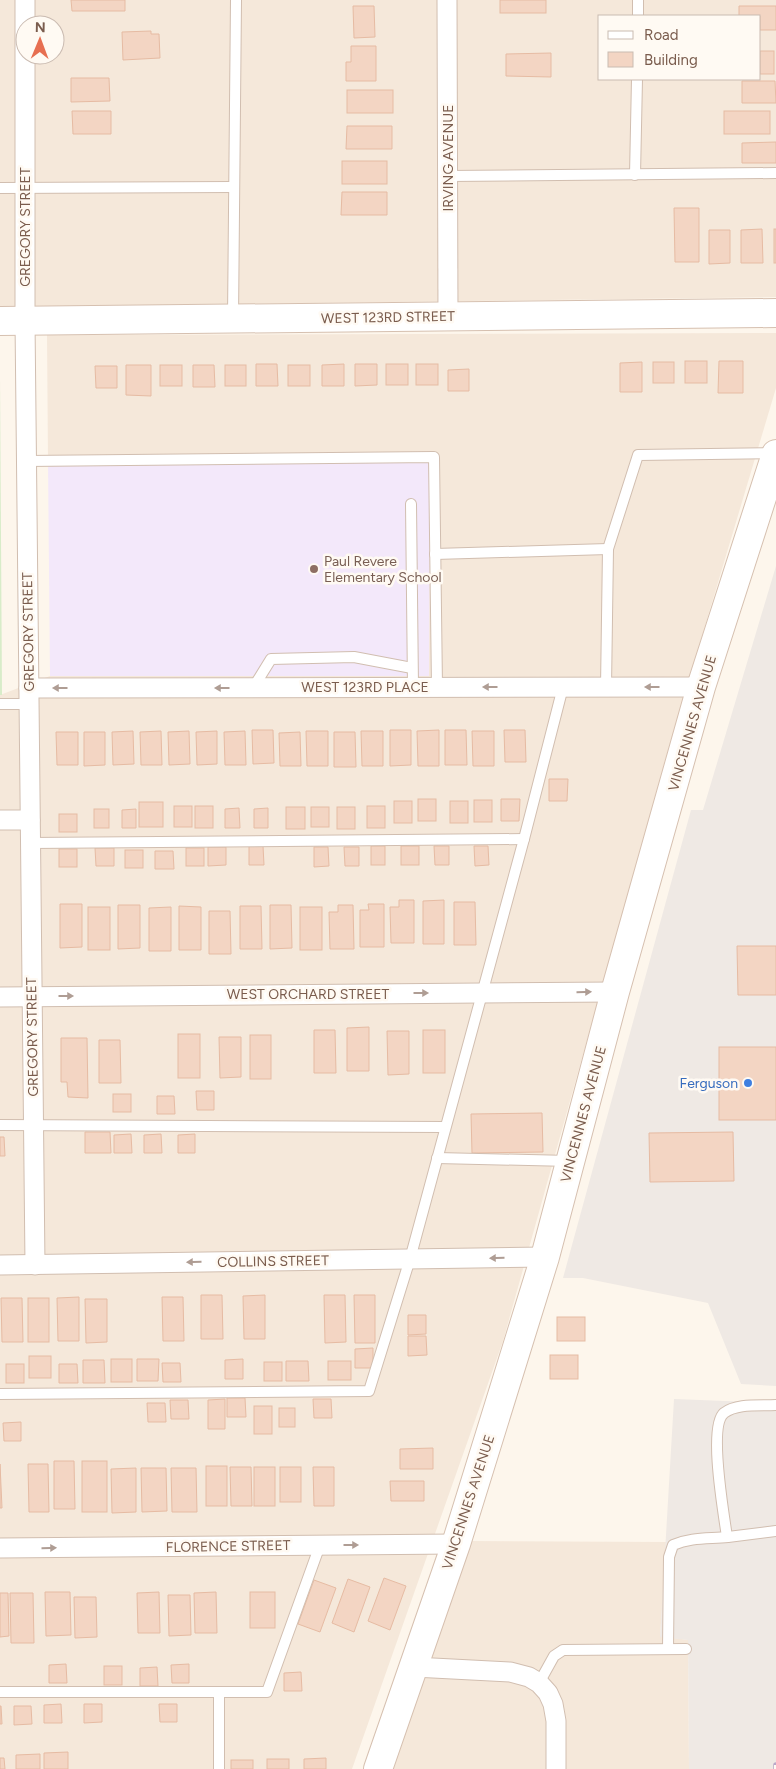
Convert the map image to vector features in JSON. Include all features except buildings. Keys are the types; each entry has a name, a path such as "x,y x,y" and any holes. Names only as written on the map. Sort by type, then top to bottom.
{"main road":[{"name":"WEST 123RD STREET","path":"12,321 776,314"},
{"name":"VINCENNES AVENUE","path":"378,1769 456,1544 545,1258 615,992 701,687 776,453"}],"street":[{"name":"GREGORY STREET","path":"25,0 25,188 12,321 26,461 35,1264"},
{"name":"IRVING AVENUE","path":"447,0 448,317"},
{"name":"WEST 123RD PLACE","path":"29,696 253,688 701,687"},
{"path":"0,820 30,820"},
{"name":"WEST ORCHARD STREET","path":"0,997 615,992"},
{"name":"COLLINS STREET","path":"0,1265 545,1258"},
{"name":"FLORENCE STREET","path":"0,1548 456,1544"},
{"path":"414,1668 510,1672 529,1677 538,1683 548,1693 553,1704 556,1721 556,1769"}],"lane":[{"path":"233,319 236,0"},
{"path":"638,0 638,15"},
{"path":"635,175 637,80"},
{"path":"448,176 776,173"},
{"path":"0,188 234,187"},
{"path":"606,687 608,549 638,455 776,453"},
{"path":"26,461 434,457 437,687"},
{"path":"411,504 412,687"},
{"path":"435,554 608,549"},
{"path":"253,688 271,659 354,657 412,668"},
{"path":"0,1394 368,1391 410,1259 524,839 563,687"},
{"path":"0,704 29,696"},
{"path":"30,843 524,839"},
{"path":"0,1125 445,1128"},
{"path":"437,1158 571,1161"},
{"path":"727,1537 718,1469 716,1430 718,1420 723,1414 734,1408 776,1405"},
{"path":"668,1649 670,1551 673,1545 698,1538 727,1537 776,1531"},
{"path":"0,1692 267,1692 320,1545"},
{"path":"538,1683 554,1656 564,1650 686,1649"},
{"path":"219,1692 219,1769"}],"shaded area":[{"path":"0,0 776,0 776,297 0,307"},
{"path":"776,333 776,388 668,750 503,1341 352,1769 0,1769 0,695 50,676 429,676 48,461 47,335"},
{"name":"Paul Revere Elementary School","path":"48,461 430,462 429,676 50,676"},
{"path":"776,566 776,1386 741,1384 708,1303 583,1278 563,1278 691,810 703,810"},
{"path":"674,1399 776,1403 776,1769 689,1769 688,1640 660,1637"},
{"path":"469,1541 667,1542 660,1636 688,1640 689,1769 391,1769"}],"green space":[{"path":"0,376 2,695 0,695"}],"place":[{"name":"Paul Revere Elementary School","path":"314,569"},
{"name":"Ferguson","path":"748,1083"}]}
